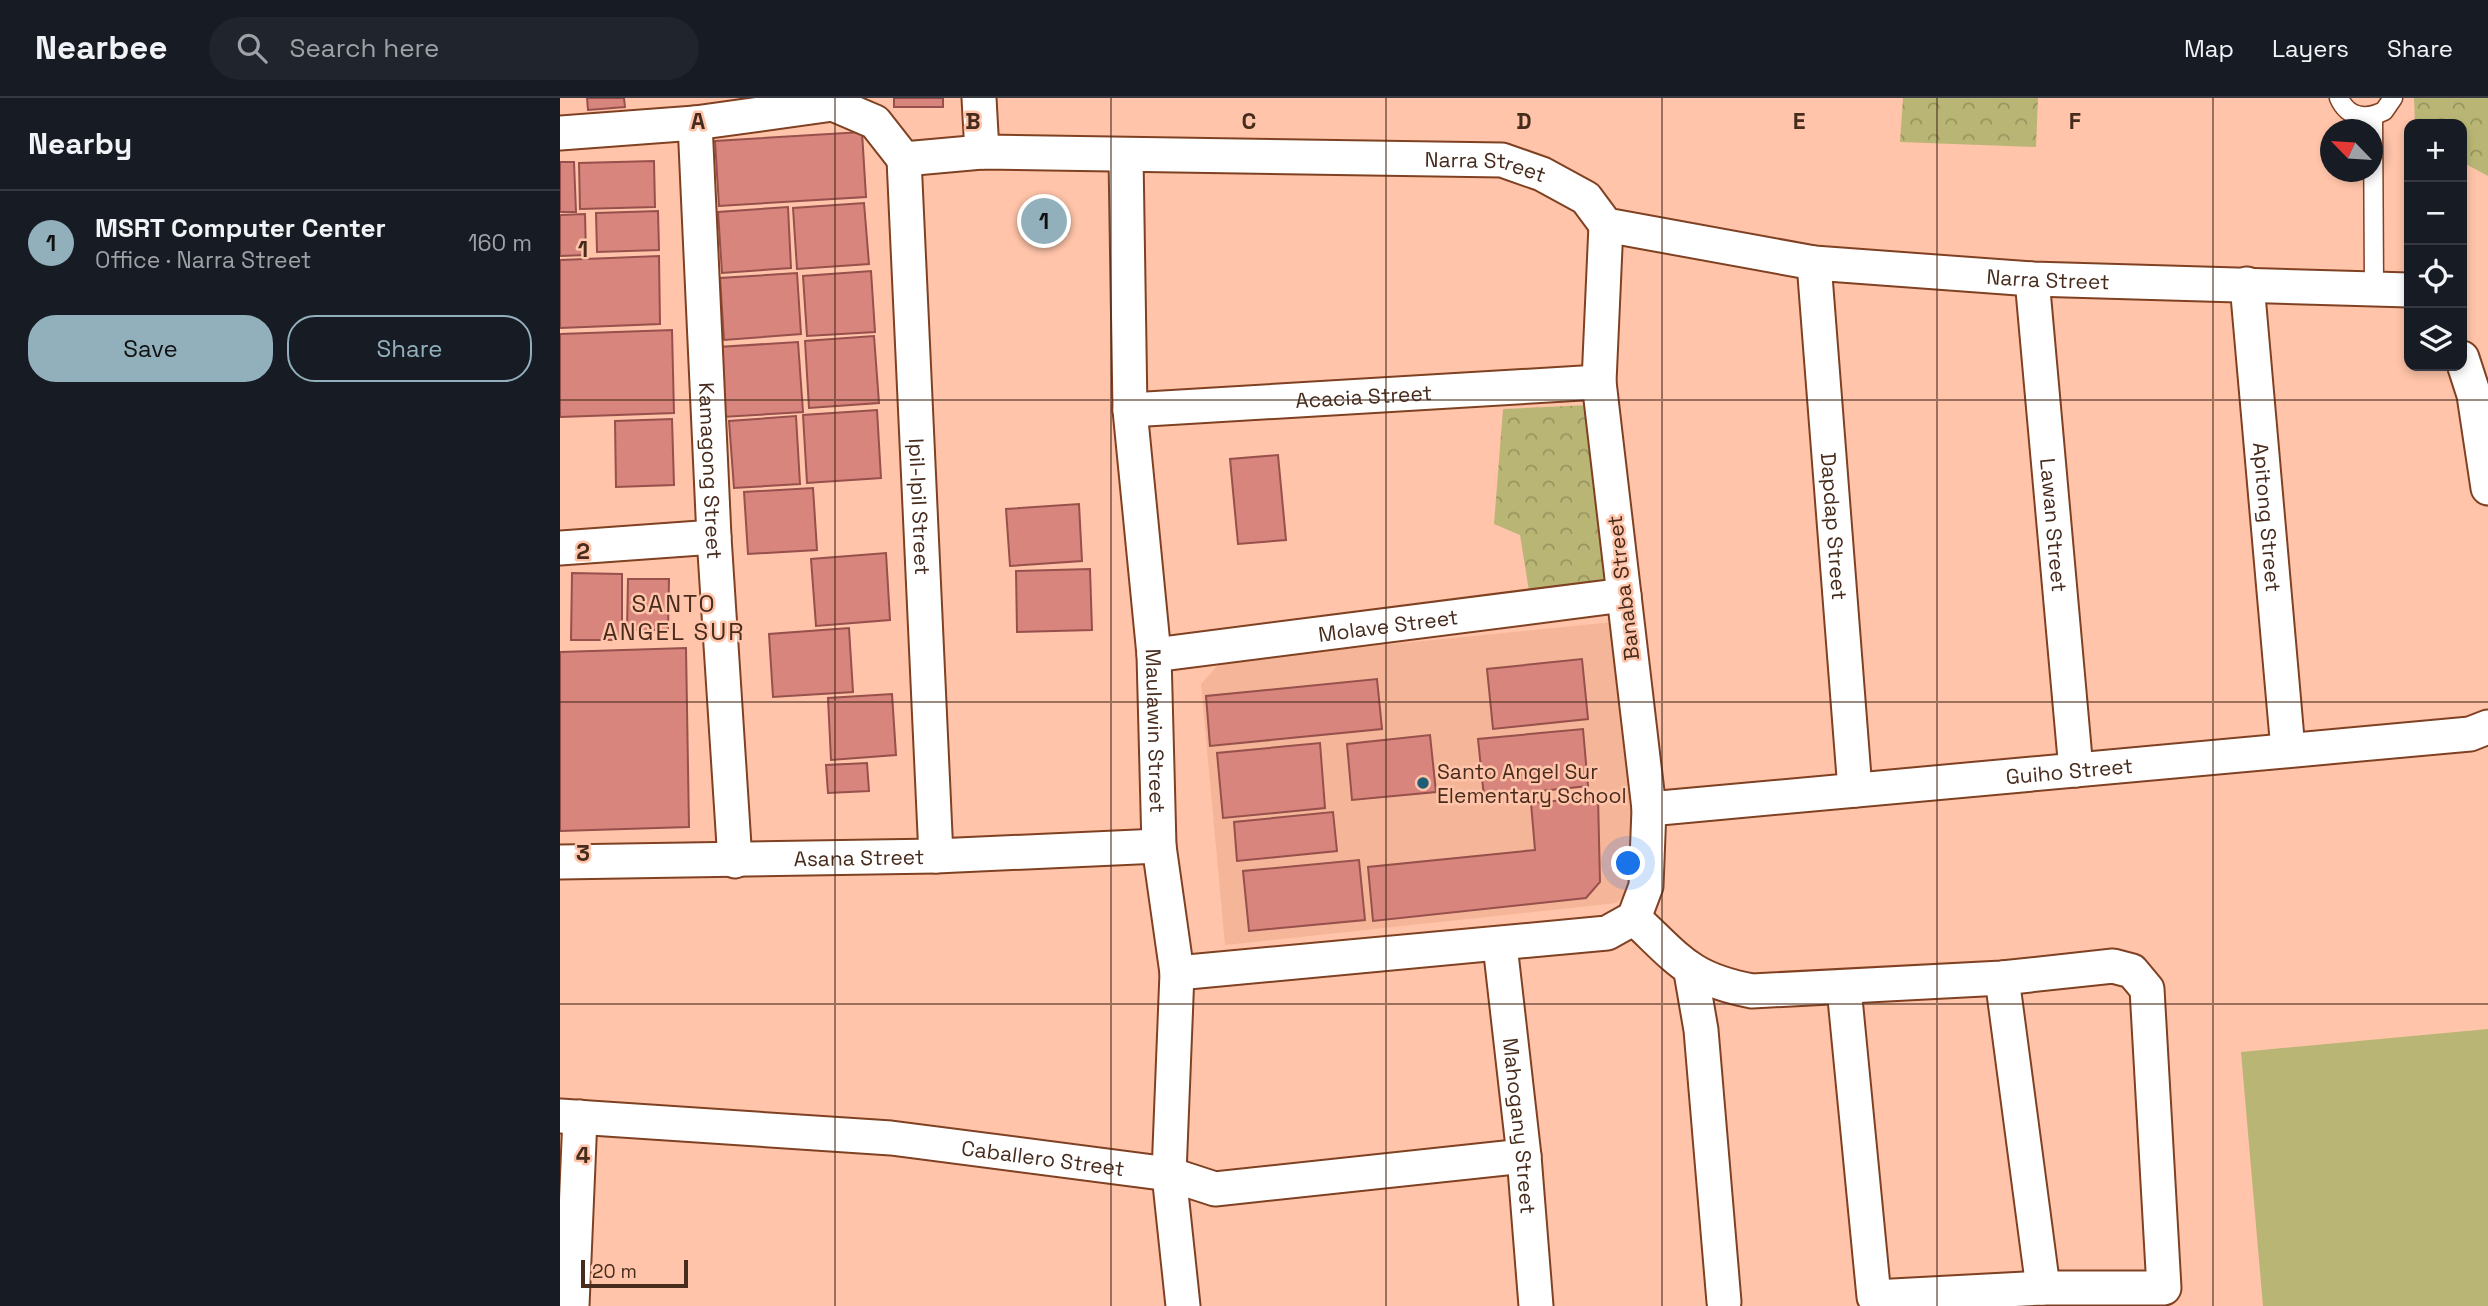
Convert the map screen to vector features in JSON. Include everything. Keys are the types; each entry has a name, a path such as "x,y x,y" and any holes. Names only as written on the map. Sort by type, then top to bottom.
{"street":[{"path":"979,98 982,152"},
{"path":"560,133 695,123 833,104 875,122 904,159"},
{"name":"Kamagong Street","path":"695,123 714,537 735,861"},
{"name":"Narra Street","path":"904,159 982,152 1502,160 1542,174 1586,198 1606,225 1814,263 2032,279 2404,290"},
{"name":"Maulawin Street","path":"1126,156 1130,410 1154,655 1158,846 1177,973 1169,1174 1183,1306"},
{"name":"Ipil-Ipil Street","path":"904,159 936,856"},
{"name":"Banaba Street","path":"1606,225 1599,382 1649,809 1646,886 1621,925"},
{"name":"Dapdap Street","path":"1814,263 1855,790"},
{"name":"Lawan Street","path":"2032,279 2076,770"},
{"name":"Apitong Street","path":"2247,284 2288,750"},
{"path":"2466,371 2473,395 2488,488"},
{"name":"Acacia Street","path":"1130,410 1599,382"},
{"path":"560,548 714,537"},
{"name":"Molave Street","path":"1154,655 1624,595"},
{"name":"Guiho Street","path":"1649,809 2470,734 2488,727"},
{"name":"Asana Street","path":"560,862 936,856 1158,846"},
{"path":"1177,973 1500,945 1621,925 1691,972 1719,984 1752,990 1844,988 2002,978 2113,966 2132,971 2147,989 2164,1288 2043,1288 1874,1297 1844,988"},
{"name":"Mahogany Street","path":"1500,945 1524,1156 1536,1306"},
{"path":"1691,972 1701,1030 1724,1302"},
{"path":"2002,978 2043,1288"},
{"path":"570,1116 572,1306"},
{"name":"Caballero Street","path":"570,1116 891,1138 1169,1174 1215,1189 1524,1156"}],"lane":[{"path":"2339,98 2351,113 2373,116 2384,111 2393,98"},
{"path":"2373,116 2374,287"}],"shaded area":[{"name":"Santo Angel Sur Elementary School","path":"1613,622 1629,657 1640,883 1616,903 1225,945 1201,684 1222,661"}],"green space":[{"path":"1903,98 2038,98 2036,147 1900,142"},
{"path":"2414,98 2488,98 2488,176 2467,165 2467,119 2415,119"},
{"path":"1589,405 1612,581 1529,591 1520,535 1494,524 1503,409"},
{"path":"2488,1029 2488,1306 2263,1306 2241,1052"}],"building":[{"path":"587,98 624,98 625,107 588,110"},
{"path":"894,98 943,98 943,107 894,107"},
{"path":"862,132 866,197 719,206 715,141"},
{"path":"654,161 655,207 580,209 579,163"},
{"path":"560,162 574,162 576,212 560,212"},
{"path":"864,203 869,264 797,269 793,208"},
{"path":"788,207 791,268 722,273 718,212"},
{"path":"658,211 659,250 597,252 596,213"},
{"path":"585,214 586,255 560,256 560,215"},
{"path":"659,256 660,324 560,328 560,260"},
{"path":"871,271 875,332 807,336 803,276"},
{"path":"797,273 801,334 724,340 720,278"},
{"path":"672,330 674,413 560,417 560,334"},
{"path":"874,336 879,403 809,408 805,341"},
{"path":"798,342 803,412 722,417 718,347"},
{"path":"877,410 881,478 807,483 803,415"},
{"path":"796,416 800,484 734,488 729,421"},
{"path":"672,419 674,485 616,487 615,421"},
{"path":"1278,455 1286,540 1238,544 1230,459"},
{"path":"813,488 817,550 748,554 744,492"},
{"path":"1079,504 1082,561 1010,566 1006,509"},
{"path":"886,553 890,620 816,626 811,559"},
{"path":"1090,569 1092,630 1017,632 1016,571"},
{"path":"572,573 622,574 622,640 571,640"},
{"path":"628,579 669,579 668,630 627,630"},
{"path":"849,628 853,692 773,697 769,634"},
{"path":"686,648 689,827 560,831 560,652"},
{"path":"1582,659 1588,719 1493,729 1487,669"},
{"path":"1377,679 1382,729 1210,746 1206,696"},
{"path":"892,694 896,755 831,760 828,698"},
{"path":"1583,729 1588,786 1484,797 1478,739"},
{"path":"1430,735 1436,792 1352,800 1347,744"},
{"path":"1320,743 1325,808 1223,818 1217,753"},
{"path":"867,763 869,791 828,793 826,765"},
{"path":"1598,797 1600,882 1586,898 1373,921 1368,867 1535,850 1531,803"},
{"path":"1333,812 1337,851 1237,861 1234,822"},
{"path":"1359,860 1365,920 1249,931 1243,871"}],"place":[{"name":"MSRT Computer Center","path":"1044,221"},
{"name":"Santo Angel Sur Elementary School","path":"1423,783"}],"district":[{"name":"SANTO ANGEL SUR","path":"674,617"}]}
